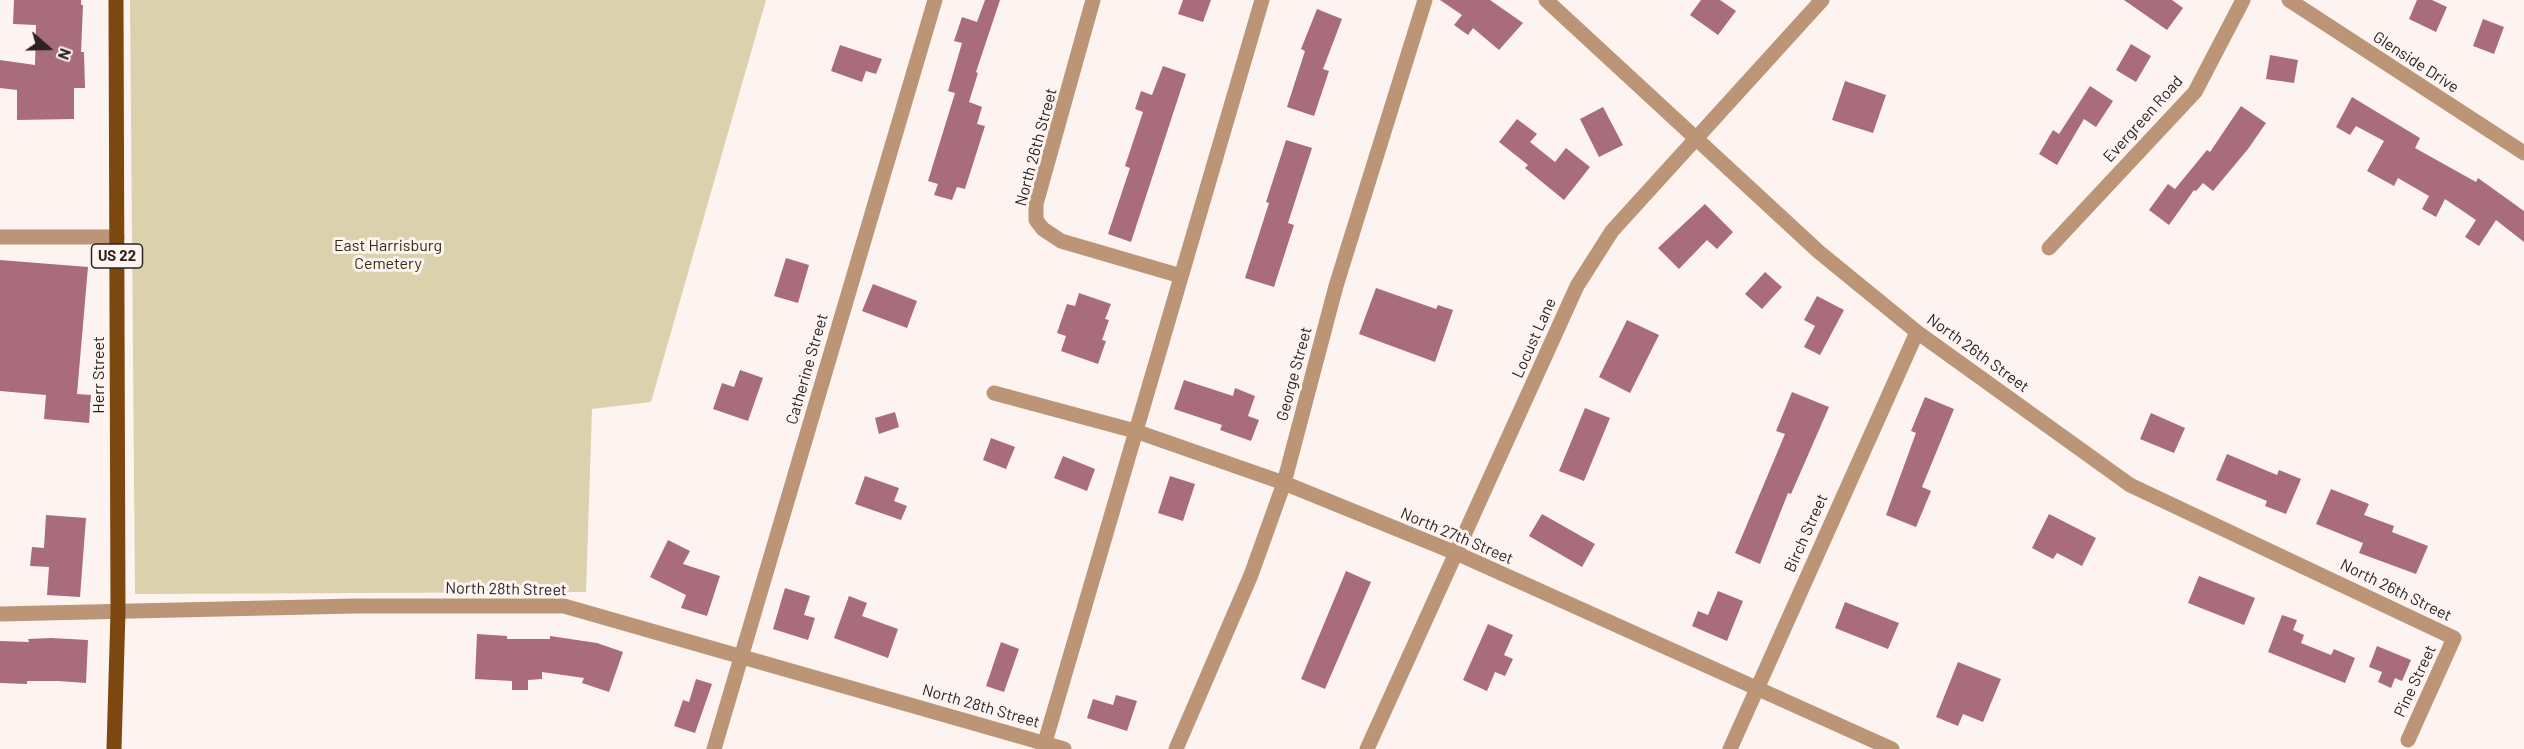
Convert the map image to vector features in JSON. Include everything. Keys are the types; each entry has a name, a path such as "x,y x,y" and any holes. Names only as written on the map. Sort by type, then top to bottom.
{"main road":[{"name":"Herr Street","path":"114,749 118,612 116,0"}],"street":[{"name":"Catherine Street","path":"714,749 935,0"},
{"name":"North 26th Street","path":"1093,0 1036,204 1036,220 1043,229 1060,241 1180,276"},
{"path":"1044,746 1262,0"},
{"name":"George Street","path":"1176,749 1251,575 1284,483 1336,286 1425,0"},
{"name":"North 26th Street","path":"1546,0 1819,252 1917,332 2130,485 2454,638"},
{"name":"Locust Lane","path":"1367,749 1577,286 1612,231 1822,0"},
{"name":"Evergreen Road","path":"2049,248 2195,92 2243,0"},
{"name":"Glenside Drive","path":"2289,0 2524,153"},
{"path":"0,237 117,237"},
{"name":"Birch Street","path":"1730,749 1917,332"},
{"name":"North 27th Street","path":"994,393 1135,431 1284,483 1456,554 1892,749"},
{"name":"North 28th Street","path":"0,614 355,606 564,606 742,655 1044,746 1064,749"},
{"name":"Pine Street","path":"2408,740 2454,638"}],"green space":[{"name":"East Harrisburg Cemetery","path":"130,0 766,0 651,402 592,409 586,592 135,594"}],"building":[{"path":"14,0 81,0 81,5 83,5 81,52 84,52 85,88 74,88 74,119 17,120 17,90 0,88 0,60 35,65 36,25 13,24"},
{"path":"985,0 1000,0 976,72 978,73 969,102 982,107 977,124 985,126 965,189 957,187 952,200 934,195 938,184 928,181 955,93 948,91 962,43 954,41 962,17 977,22"},
{"path":"1183,0 1211,0 1203,22 1178,14"},
{"path":"1440,0 1490,0 1523,23 1499,50 1473,28 1468,35 1454,25 1462,15"},
{"path":"1701,0 1720,0 1736,11 1718,35 1690,15"},
{"path":"2124,0 2172,0 2183,8 2167,30"},
{"path":"2417,0 2432,0 2447,7 2436,32 2409,19"},
{"path":"1317,9 1342,19 1323,69 1329,71 1314,116 1287,107 1305,51 1301,49"},
{"path":"2483,19 2504,27 2494,54 2473,46"},
{"path":"2131,44 2151,56 2136,82 2116,70"},
{"path":"840,45 882,59 876,74 866,71 862,82 831,71"},
{"path":"2270,55 2298,60 2294,83 2266,79"},
{"path":"1163,66 1186,74 1131,242 1108,234 1130,168 1125,166 1143,112 1135,109 1141,91 1152,95"},
{"path":"1845,81 1886,95 1873,133 1832,120"},
{"path":"2090,86 2113,101 2096,127 2084,119 2057,165 2039,154 2053,130 2059,134"},
{"path":"2352,97 2420,138 2415,148 2476,182 2478,178 2524,211 2524,242 2496,220 2479,246 2465,237 2476,220 2445,199 2436,217 2422,209 2429,196 2398,178 2394,186 2367,171 2384,141 2356,126 2350,135 2336,127"},
{"path":"2241,106 2266,123 2213,191 2203,183 2196,191 2194,190 2169,225 2149,210 2168,184 2175,189 2207,150 2210,152"},
{"path":"1603,107 1623,145 1599,157 1580,119"},
{"path":"1517,119 1537,134 1530,142 1555,162 1566,148 1590,167 1564,200 1525,168 1528,165 1499,142"},
{"path":"1286,140 1312,148 1288,223 1294,225 1274,287 1245,278"},
{"path":"1705,204 1733,232 1717,249 1707,240 1679,269 1658,248"},
{"path":"786,258 809,265 798,303 774,296"},
{"path":"0,260 88,267 77,394 91,395 89,423 44,419 46,395 0,391"},
{"path":"1765,272 1782,287 1762,309 1745,294"},
{"path":"873,284 917,301 907,328 862,311"},
{"path":"1376,288 1436,309 1438,305 1453,310 1435,362 1359,334"},
{"path":"1079,293 1111,304 1105,319 1109,320 1102,340 1106,341 1098,364 1061,351 1066,336 1057,333 1067,304 1075,306"},
{"path":"1817,296 1844,310 1820,355 1804,347 1815,326 1804,320"},
{"path":"1627,320 1659,335 1630,393 1599,377"},
{"path":"740,370 763,378 748,421 713,409 722,383 734,387"},
{"path":"1184,380 1233,396 1235,388 1255,396 1248,416 1259,420 1251,441 1220,430 1222,425 1174,409"},
{"path":"1792,392 1829,407 1791,494 1788,493 1760,564 1735,553 1785,434 1776,431"},
{"path":"1925,397 1954,409 1922,487 1931,491 1916,527 1886,515 1916,433 1911,431"},
{"path":"1585,408 1610,418 1584,481 1559,471"},
{"path":"895,412 899,427 879,434 875,418"},
{"path":"2151,413 2185,428 2174,453 2140,439"},
{"path":"991,438 1015,447 1006,469 983,460"},
{"path":"2227,454 2277,475 2279,470 2301,479 2286,514 2265,506 2267,501 2216,480"},
{"path":"1063,456 1095,469 1087,491 1054,478"},
{"path":"865,476 899,488 894,501 907,506 901,520 855,504"},
{"path":"1170,476 1195,484 1183,521 1158,513"},
{"path":"2331,489 2369,504 2364,515 2394,526 2392,532 2428,546 2416,574 2359,553 2363,543 2316,524"},
{"path":"1542,514 1595,544 1582,567 1529,536"},
{"path":"2049,514 2096,538 2082,566 2057,553 2053,559 2032,548"},
{"path":"46,515 86,518 80,597 47,595 49,567 30,566 32,547 44,548"},
{"path":"668,540 690,551 683,564 720,576 707,616 681,608 686,595 650,577"},
{"path":"1346,571 1371,582 1325,689 1301,679"},
{"path":"2199,576 2255,598 2244,625 2188,603"},
{"path":"785,588 810,596 804,615 815,618 808,640 773,629"},
{"path":"1718,591 1743,601 1727,641 1692,626 1698,611 1708,615"},
{"path":"849,596 867,603 862,616 898,629 888,658 834,638"},
{"path":"1845,602 1899,623 1888,649 1835,628"},
{"path":"2282,615 2297,620 2293,630 2304,635 2301,643 2331,655 2334,649 2355,658 2345,683 2268,652"},
{"path":"1488,624 1513,635 1504,655 1513,659 1505,676 1495,672 1487,691 1463,680"},
{"path":"477,634 507,636 507,639 550,639 550,636 597,643 623,652 609,692 582,683 584,678 542,672 542,679 528,680 528,690 512,690 512,681 475,679"},
{"path":"28,639 88,640 86,683 27,681 27,684 0,683 0,641 29,642"},
{"path":"1001,642 1019,649 1004,692 986,686"},
{"path":"2377,646 2411,660 2402,681 2395,678 2391,688 2378,682 2382,672 2369,667"},
{"path":"1958,662 2001,679 1983,722 1963,714 1958,726 1936,717"},
{"path":"696,679 712,684 695,733 674,726 683,700 689,702"},
{"path":"1116,695 1137,701 1127,731 1087,718 1093,699 1113,705"}]}
